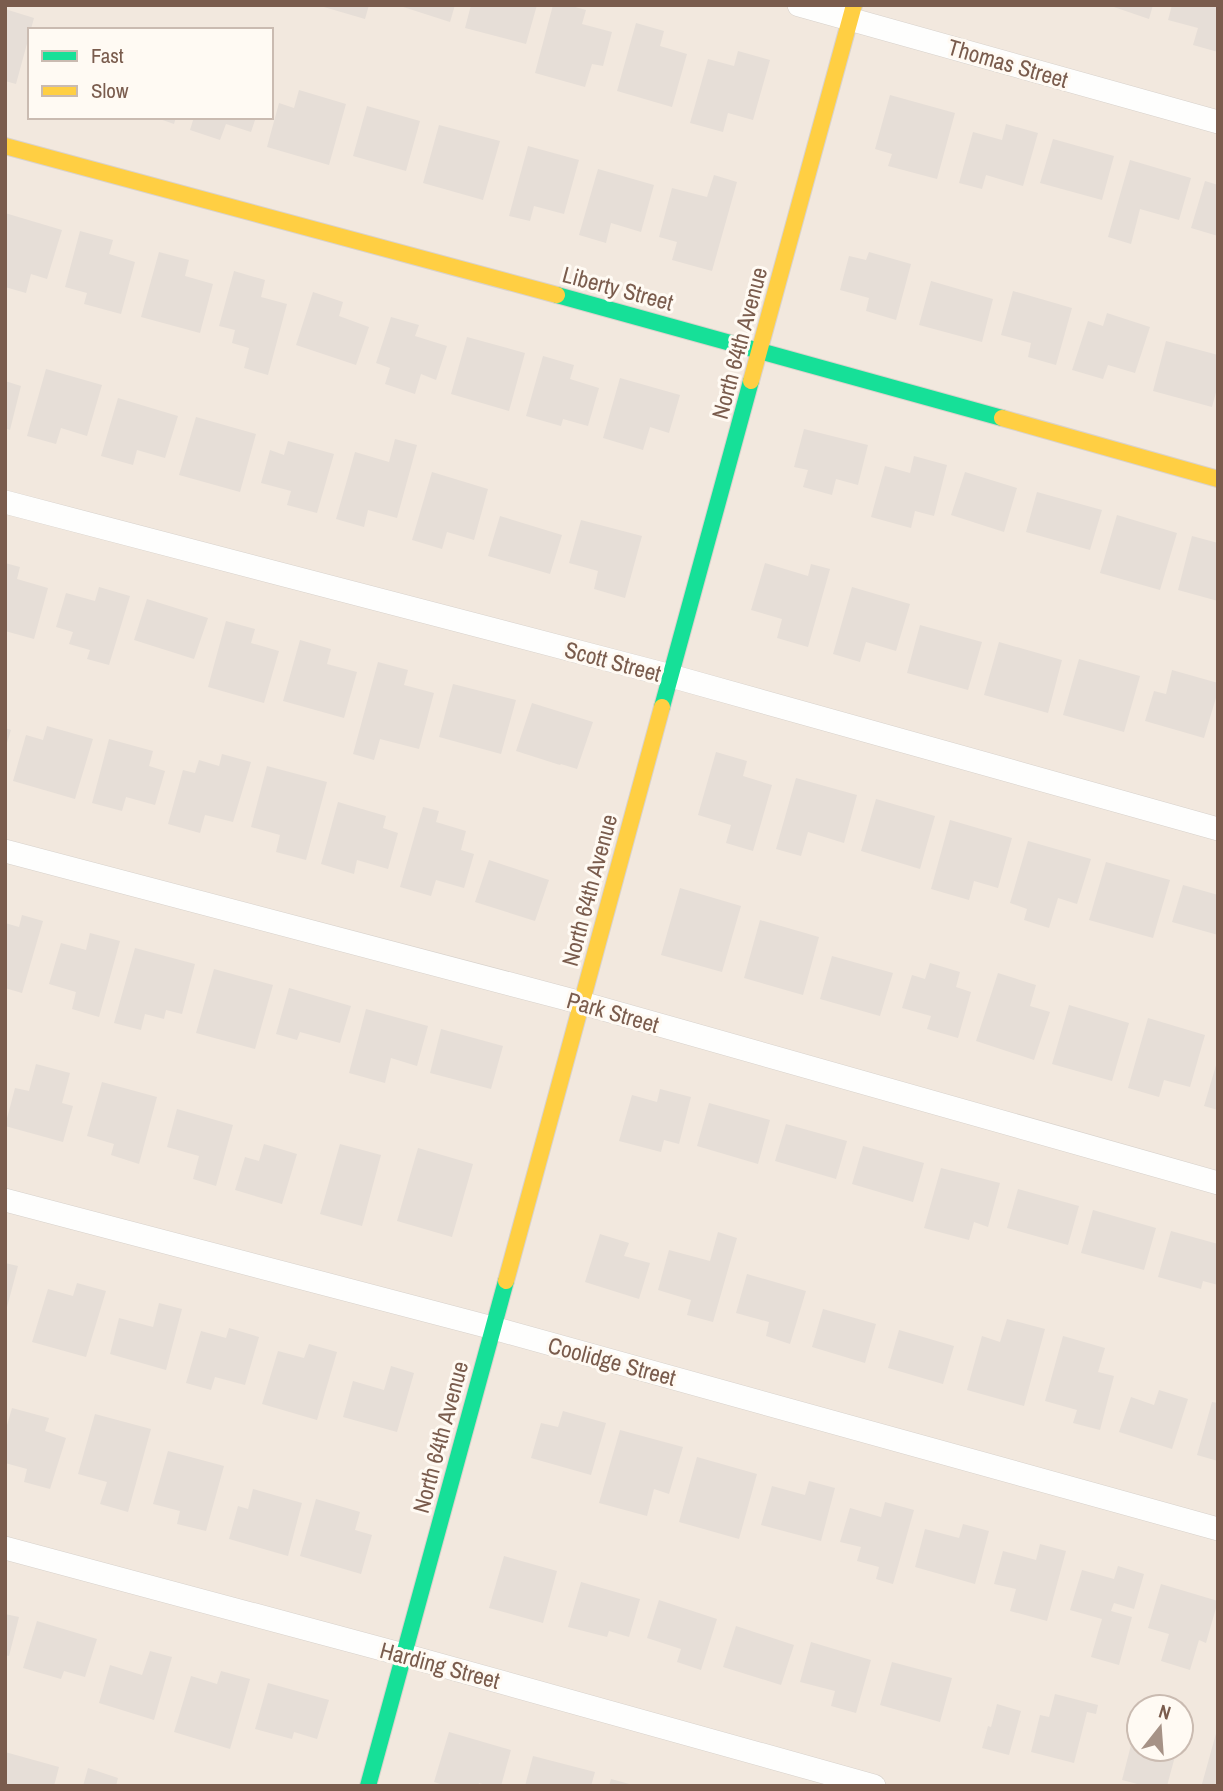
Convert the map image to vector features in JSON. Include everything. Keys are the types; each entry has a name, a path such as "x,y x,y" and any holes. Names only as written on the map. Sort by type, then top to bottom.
{"street":[{"name":"Thomas Street","path":"799,5 852,12 1218,122"},
{"name":"North 64th Avenue","path":"368,1786 852,12"},
{"name":"Liberty Street","path":"5,146 760,350 1218,479"},
{"name":"Scott Street","path":"5,502 671,676 1218,829"},
{"name":"Park Street","path":"5,851 582,1003 1218,1183"},
{"name":"Coolidge Street","path":"5,1200 493,1328 1218,1529"},
{"name":"Harding Street","path":"5,1548 404,1655 874,1786"}],"shaded area":[{"path":"5,5 1218,5 1218,1786 5,1786"}],"building":[{"path":"317,5 369,5 365,19"},
{"path":"397,5 455,5 450,22"},
{"path":"471,5 537,5 526,44 465,28"},
{"path":"553,5 568,5 586,10 582,24 612,32 603,66 592,64 585,87 535,73"},
{"path":"1108,5 1153,5 1149,19"},
{"path":"1172,5 1218,5 1218,52 1193,45 1198,28 1168,20"},
{"path":"5,9 34,18 31,28 28,28 28,40 16,84 5,81"},
{"path":"636,23 664,31 660,46 687,54 672,107 617,91"},
{"path":"738,51 770,60 753,120 728,113 723,132 690,123 708,59 734,66"},
{"path":"299,90 346,104 329,165 267,147 279,103 294,108"},
{"path":"890,95 955,113 937,179 888,166 892,154 875,149"},
{"path":"367,106 420,121 406,171 353,156"},
{"path":"160,119 175,119 174,124"},
{"path":"193,119 255,119 251,132 226,124 220,140 190,130"},
{"path":"1006,124 1038,133 1023,186 986,175 982,189 959,183 973,132 1002,140"},
{"path":"439,125 500,141 483,200 423,183"},
{"path":"1053,139 1114,156 1102,200 1040,183"},
{"path":"528,146 579,160 564,214 534,206 530,221 509,216"},
{"path":"1130,160 1191,178 1179,220 1140,209 1131,244 1108,237"},
{"path":"598,169 654,185 641,232 611,223 606,243 579,235"},
{"path":"714,175 737,182 712,271 672,260 677,242 659,237 672,188 707,197"},
{"path":"1205,181 1218,185 1218,236 1191,228"},
{"path":"5,213 62,230 47,279 31,274 26,293 5,287"},
{"path":"80,231 113,240 109,254 135,262 121,314 84,304 87,293 65,287"},
{"path":"159,252 189,260 185,276 213,284 200,333 141,317"},
{"path":"869,252 911,264 896,320 866,311 869,298 840,290 849,256 866,260"},
{"path":"234,271 265,280 261,297 287,304 268,375 244,368 249,348 232,343 235,330 219,326"},
{"path":"931,281 993,299 982,342 919,325"},
{"path":"1013,291 1072,308 1056,365 1028,357 1031,343 1001,335"},
{"path":"313,292 343,302 339,316 369,327 356,365 296,345"},
{"path":"1107,313 1150,327 1135,373 1108,365 1103,379 1072,370 1088,321 1103,326"},
{"path":"391,317 419,325 415,336 447,346 436,380 421,374 415,394 385,384 390,368 376,363"},
{"path":"467,337 525,353 509,411 451,394"},
{"path":"1166,341 1218,355 1218,385 1212,407 1153,391"},
{"path":"543,356 574,365 570,379 599,388 588,426 563,419 561,426 526,416"},
{"path":"46,369 102,385 87,436 61,428 56,444 27,436"},
{"path":"620,378 680,395 669,433 650,427 643,450 603,438"},
{"path":"5,381 21,386 10,430 5,428"},
{"path":"118,398 178,416 165,458 137,450 133,465 101,456"},
{"path":"196,417 256,434 240,492 179,475"},
{"path":"804,429 868,445 858,485 836,479 832,495 803,487 808,470 794,467"},
{"path":"395,439 417,445 397,518 368,510 364,527 336,519 355,452 389,462"},
{"path":"288,441 334,454 317,513 287,505 291,491 261,483 270,450 284,455"},
{"path":"914,456 947,465 934,516 915,511 911,528 871,517 885,466 910,473"},
{"path":"432,472 488,489 474,540 447,532 442,549 412,540"},
{"path":"965,472 1017,488 1004,532 951,515"},
{"path":"1037,492 1102,510 1090,550 1026,532"},
{"path":"1117,515 1177,533 1160,590 1100,573"},
{"path":"500,516 562,535 550,574 488,556"},
{"path":"581,520 642,536 625,598 594,589 598,571 569,563"},
{"path":"1192,536 1218,543 1218,601 1178,590"},
{"path":"5,563 20,567 17,579 48,588 34,639 5,631"},
{"path":"765,563 808,576 811,564 830,569 808,647 777,638 782,619 751,610"},
{"path":"99,587 130,596 109,665 87,659 90,650 69,644 73,632 56,627 66,593 95,601"},
{"path":"852,587 910,604 896,651 866,642 860,662 833,654"},
{"path":"147,599 208,618 194,659 134,640"},
{"path":"226,621 255,629 251,643 279,651 264,703 208,687"},
{"path":"920,625 982,642 968,690 907,673"},
{"path":"300,640 331,649 327,664 357,672 344,718 283,701"},
{"path":"999,642 1062,660 1048,713 984,695"},
{"path":"1079,659 1140,676 1124,732 1063,715"},
{"path":"378,662 408,670 404,685 434,693 419,749 380,739 374,760 353,754"},
{"path":"1172,670 1218,683 1204,738 1145,721 1154,691 1166,694"},
{"path":"453,684 516,700 501,754 439,737"},
{"path":"532,703 593,722 577,769 516,751"},
{"path":"47,726 93,739 75,799 13,781 26,735 43,740"},
{"path":"5,728 11,730 6,746 5,746"},
{"path":"109,739 153,751 149,766 165,771 155,805 126,797 122,811 92,803"},
{"path":"716,752 747,761 743,776 772,785 753,851 726,843 731,825 698,815"},
{"path":"222,754 251,762 233,822 205,815 200,833 168,824 183,770 195,773 199,760 219,766"},
{"path":"267,766 327,782 306,860 276,852 280,835 251,827"},
{"path":"796,778 857,795 844,843 808,832 801,856 776,849"},
{"path":"876,799 935,816 920,869 861,851"},
{"path":"338,802 386,816 383,828 398,833 388,869 357,860 354,874 321,864"},
{"path":"423,807 439,811 436,822 466,831 461,850 474,854 464,888 436,880 431,896 400,887"},
{"path":"950,820 1012,838 998,888 974,881 969,900 931,889"},
{"path":"1028,841 1091,859 1077,904 1058,898 1049,928 1024,920 1027,909 1010,903"},
{"path":"489,860 549,880 535,921 475,902"},
{"path":"1106,862 1170,880 1153,938 1089,920"},
{"path":"1183,885 1218,895 1218,935 1172,922"},
{"path":"680,888 741,906 722,972 661,955"},
{"path":"22,915 43,921 22,993 5,988 5,923 19,927"},
{"path":"760,920 819,937 803,995 744,978"},
{"path":"90,933 120,941 99,1017 72,1009 76,992 49,984 61,943 86,950"},
{"path":"135,948 195,964 182,1014 166,1010 164,1019 145,1014 141,1030 114,1023"},
{"path":"832,956 893,973 880,1016 820,999"},
{"path":"930,963 960,972 956,987 971,992 958,1038 927,1029 931,1016 902,1008 912,975 925,979"},
{"path":"214,969 273,985 255,1049 196,1033"},
{"path":"998,973 1036,985 1030,1006 1050,1012 1034,1060 976,1041"},
{"path":"289,988 351,1006 340,1043 300,1032 297,1040 276,1034"},
{"path":"1069,1005 1129,1023 1112,1081 1052,1064"},
{"path":"366,1009 428,1026 417,1066 391,1058 385,1083 349,1073"},
{"path":"1148,1018 1205,1035 1190,1087 1164,1080 1159,1097 1128,1088"},
{"path":"441,1029 503,1046 491,1089 430,1073"},
{"path":"1218,1062 1218,1110 1204,1106"},
{"path":"36,1064 70,1073 62,1103 73,1106 63,1142 5,1126 15,1088 29,1091"},
{"path":"102,1082 157,1097 139,1164 111,1155 114,1144 87,1136"},
{"path":"660,1089 691,1097 679,1144 664,1140 661,1152 619,1141 632,1095 657,1102"},
{"path":"709,1103 770,1120 758,1164 697,1146"},
{"path":"177,1109 233,1125 216,1186 193,1179 199,1156 167,1147"},
{"path":"786,1124 847,1141 836,1179 775,1161"},
{"path":"264,1144 297,1154 282,1204 235,1190 245,1157 259,1161"},
{"path":"340,1144 381,1155 362,1226 320,1214"},
{"path":"863,1146 924,1163 913,1202 852,1184"},
{"path":"418,1148 473,1164 452,1237 397,1221"},
{"path":"941,1168 1000,1183 988,1227 974,1222 969,1240 924,1228"},
{"path":"1018,1189 1079,1206 1068,1245 1007,1228"},
{"path":"1093,1210 1156,1228 1144,1270 1081,1253"},
{"path":"1171,1231 1218,1244 1218,1285 1203,1281 1201,1289 1158,1277"},
{"path":"718,1232 737,1238 713,1322 687,1315 691,1300 658,1290 669,1250 710,1261"},
{"path":"600,1234 629,1243 624,1256 650,1263 639,1299 585,1282"},
{"path":"5,1263 18,1266 6,1311 5,1311"},
{"path":"747,1274 806,1291 790,1344 766,1336 769,1322 736,1313"},
{"path":"77,1283 106,1291 86,1357 32,1342 48,1289 73,1296"},
{"path":"159,1303 182,1309 166,1370 110,1354 119,1318 153,1327"},
{"path":"823,1309 876,1324 865,1363 812,1347"},
{"path":"1007,1319 1045,1329 1024,1406 967,1390 982,1336 1000,1342"},
{"path":"229,1328 259,1337 245,1385 215,1377 211,1390 186,1383 201,1331 226,1338"},
{"path":"899,1330 954,1346 943,1384 888,1368"},
{"path":"1063,1336 1105,1348 1098,1372 1114,1376 1100,1430 1073,1423 1077,1410 1045,1401"},
{"path":"309,1344 337,1352 317,1420 262,1404 278,1351 304,1358"},
{"path":"391,1366 414,1373 397,1432 343,1417 353,1381 384,1390"},
{"path":"1159,1390 1188,1399 1172,1449 1119,1432 1131,1397 1154,1405"},
{"path":"1212,1402 1218,1403 1218,1461 1197,1455"},
{"path":"12,1408 49,1418 45,1431 66,1438 50,1489 24,1482 27,1469 5,1463 5,1432"},
{"path":"563,1411 606,1423 591,1475 531,1458 541,1423 558,1427"},
{"path":"95,1414 151,1429 128,1512 100,1504 107,1482 78,1474"},
{"path":"620,1430 683,1447 669,1494 654,1489 647,1516 599,1503"},
{"path":"168,1451 224,1466 206,1531 177,1524 180,1511 153,1504"},
{"path":"697,1457 757,1474 739,1539 679,1522"},
{"path":"809,1481 835,1488 821,1541 761,1525 772,1486 805,1495"},
{"path":"253,1489 302,1503 288,1556 229,1539 238,1506 248,1509"},
{"path":"316,1499 360,1512 355,1530 372,1535 361,1574 300,1556"},
{"path":"885,1502 914,1510 893,1584 876,1579 879,1567 857,1561 861,1547 840,1542 850,1508 881,1517"},
{"path":"963,1524 989,1531 975,1584 915,1567 925,1529 959,1538"},
{"path":"1040,1544 1066,1551 1047,1621 1010,1611 1016,1589 994,1584 1003,1551 1036,1560"},
{"path":"504,1556 557,1571 543,1623 489,1608"},
{"path":"1118,1566 1144,1574 1134,1609 1114,1603 1111,1611 1132,1617 1119,1665 1091,1657 1102,1619 1070,1610 1082,1570 1114,1579"},
{"path":"581,1582 640,1599 629,1637 609,1631 607,1637 568,1627"},
{"path":"1161,1584 1218,1601 1206,1643 1199,1640 1190,1670 1161,1661 1169,1634 1148,1628"},
{"path":"659,1600 717,1619 701,1670 677,1662 681,1649 647,1638"},
{"path":"5,1614 19,1617 9,1656 5,1655"},
{"path":"37,1621 97,1639 85,1677 64,1671 61,1679 23,1668"},
{"path":"736,1626 794,1645 781,1685 723,1667"},
{"path":"811,1642 871,1660 856,1713 831,1706 835,1691 800,1682"},
{"path":"150,1651 172,1657 154,1720 99,1703 110,1665 142,1675"},
{"path":"892,1662 952,1678 940,1722 880,1705"},
{"path":"221,1671 250,1679 230,1749 174,1732 191,1676 217,1684"},
{"path":"268,1683 329,1700 317,1739 294,1732 292,1739 255,1729"},
{"path":"1055,1694 1098,1705 1096,1714 1087,1712 1074,1763 1031,1752 1040,1715 1049,1717"},
{"path":"997,1704 1021,1711 1009,1755 982,1748"},
{"path":"1217,1730 1218,1786 1208,1786 1202,1784"},
{"path":"449,1732 511,1750 501,1786 479,1783 478,1786 447,1786 434,1782"},
{"path":"5,1752 59,1767 54,1786 5,1786"},
{"path":"533,1756 595,1772 591,1786 525,1786"},
{"path":"1126,1763 1173,1763 1167,1786 1145,1786 1122,1780"},
{"path":"88,1768 118,1778 116,1786 83,1786"},
{"path":"611,1779 633,1785 633,1786 609,1786"}],"traffic: fast":[{"path":"557,295 1002,418"},
{"path":"662,707 751,381"},
{"path":"368,1786 506,1281"}],"traffic: slow":[{"path":"751,381 854,5"},
{"path":"5,146 557,295"},
{"path":"1002,418 1218,479"},
{"path":"506,1281 662,707"}]}
